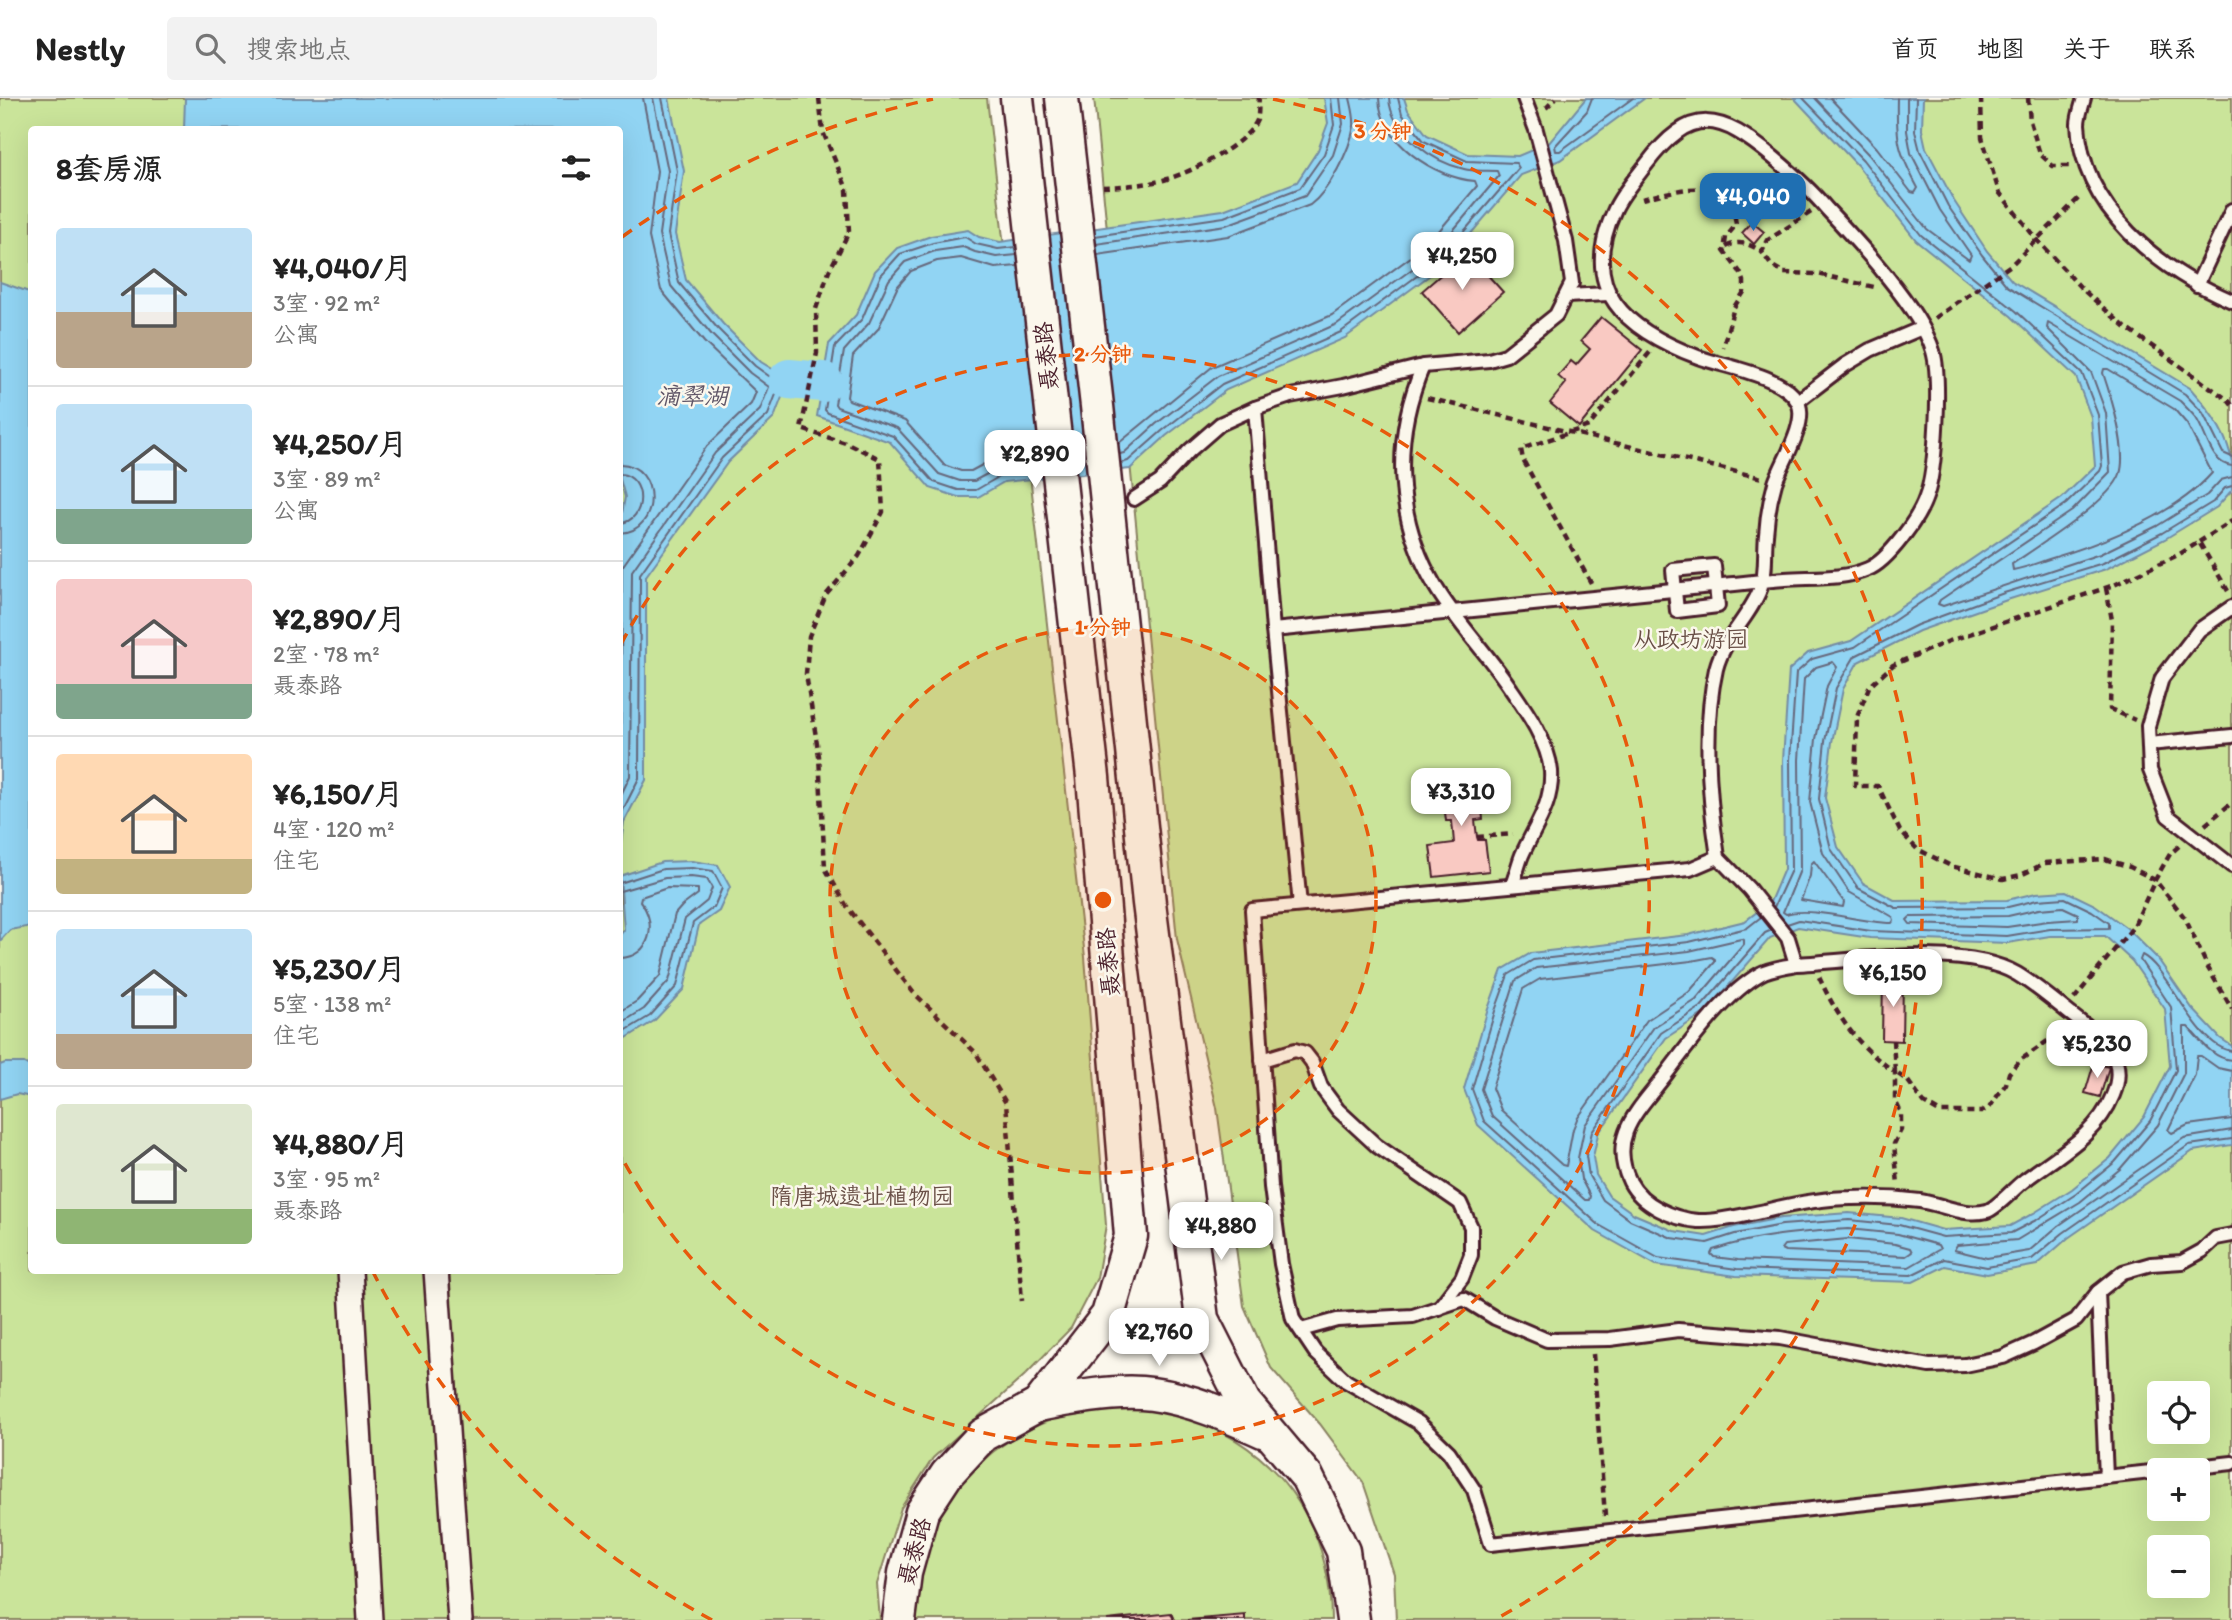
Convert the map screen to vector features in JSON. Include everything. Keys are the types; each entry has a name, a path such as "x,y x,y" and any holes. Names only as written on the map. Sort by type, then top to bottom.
{"main road":[{"name":"聂泰路","path":"899,1620 905,1573 922,1512 947,1474 983,1435 1038,1405 1108,1315 1131,1236 1091,764 1017,98"},
{"name":"聂泰路","path":"1062,98 1145,872 1202,1319 1244,1402 1307,1477 1343,1551 1353,1620"},
{"path":"1038,1405 1083,1396 1151,1393 1214,1409 1270,1433"}],"street":[{"path":"350,1274 370,1620"},
{"path":"436,1274 460,1620"}],"lane":[{"path":"1133,499 1160,482 1189,451 1220,424 1255,408 1290,396 1423,366 1489,360 1506,355 1556,316 1572,282 1566,240 1550,176 1524,98"},
{"path":"2084,98 2078,122 2083,156 2095,183 2120,225 2151,254 2197,285 2232,301"},
{"path":"1273,630 1764,581 1846,575 1874,568 1907,531 1927,497 1935,456 1934,354 1922,328 1857,240 1808,187 1734,128 1716,121 1697,123 1679,131 1658,148 1615,209 1604,246 1602,276 1608,294 1628,319 1660,340 1698,357 1786,388 1798,401 1801,421 1776,481 1766,534 1764,581 1755,600 1734,629 1718,663 1712,695 1710,806 1718,857 1749,889 1788,938 1796,964"},
{"path":"2197,285 2232,210"},
{"path":"1566,296 1608,294"},
{"path":"1798,401 1844,365 1870,350 1922,328"},
{"path":"1423,366 1402,438 1402,485 1411,535 1435,586 1524,708 1542,744 1550,768 1550,793 1512,886"},
{"path":"1255,408 1300,905"},
{"path":"1714,566 1718,606 1677,611 1674,590 1672,570 1714,566"},
{"path":"2232,607 2199,630 2162,678 2148,726 2150,770 2168,816 2232,866"},
{"path":"2149,744 2232,736"},
{"path":"1718,857 1690,869 1252,910 1271,1187 1280,1264 1293,1319 1315,1352 1346,1381 1419,1423 1449,1452 1474,1490 1491,1544 2147,1472"},
{"path":"1924,956 1976,960 2016,973 2095,1032 2115,1054 2118,1070 2114,1093 2100,1120 2070,1149 2026,1179 1991,1210 1954,1210 1923,1201 1902,1199 1847,1198 1815,1201 1730,1219 1699,1221 1675,1217 1652,1205 1635,1190 1625,1170 1620,1143 1631,1121 1695,1037 1732,996 1762,972 1796,964 1924,956"},
{"path":"1262,1060 1295,1050 1305,1053 1321,1087 1338,1110 1377,1146 1460,1203 1471,1227 1471,1255 1462,1278 1439,1308"},
{"path":"1301,1330 1338,1320 1413,1316 1464,1299 1495,1318 1547,1340 1610,1339 1678,1330 1780,1338 1929,1366 1965,1365 2003,1357 2076,1320 2098,1292 2123,1272 2151,1264 2182,1262 2202,1251 2216,1238 2232,1235"},
{"path":"2098,1292 2106,1477"},
{"path":"2210,1465 2232,1463"}],"path":[{"path":"819,98 824,132 847,189 849,232 829,271 816,309 817,353 801,429 849,444 880,458 883,512 859,556 826,595 809,636 806,674 819,756 825,868 846,905 913,992 976,1054 1006,1103 1023,1301"},
{"path":"1102,187 1130,186 1168,179 1208,162 1239,141 1257,119 1258,98"},
{"path":"1981,98 1982,137 1999,192 2037,240 2082,289 2126,327 2232,405"},
{"path":"2028,98 2030,121 2040,154 2053,166 2088,167"},
{"path":"1922,328 2011,265 2095,183"},
{"path":"1615,209 1678,190 1713,189 1726,198 1735,212 1736,225 1726,237 1725,247 1729,260 1744,281 1744,292 1734,307 1717,363"},
{"path":"1762,252 1768,240 1823,203"},
{"path":"1725,247 1734,242 1743,243 1762,252 1771,265 1784,273 1818,274 1867,287 1893,287"},
{"path":"1599,597 1523,460 1521,449 1589,426 1660,340"},
{"path":"1413,394 1776,481"},
{"path":"2232,521 2178,555 2106,587 1949,640 1893,665 1869,687 1857,717 1855,786 1878,786 1900,831 1917,849 1951,866 2003,879 2021,875 2045,863 2105,859 2130,867 2155,880 2185,918 2208,968 2232,1009"},
{"path":"2199,542 2232,597"},
{"path":"2106,587 2112,620 2110,709 2148,726"},
{"path":"1813,963 1846,1028 1875,1058 1908,1081 1924,1103 1939,1112 1981,1112 1989,1108 2006,1084 2009,1073 2020,1061 2049,1040 2065,1010 2134,926 2170,854 2229,805"},
{"path":"1477,837 1535,832"},
{"path":"1893,1040 1895,1100 1901,1113 1901,1129 1894,1144 1897,1181 1902,1199"},
{"path":"1592,1339 1606,1531"}],"green space":[{"name":"隋唐城遗址植物园","path":"0,98 987,98 1085,957 1106,1225 1097,1278 1071,1328 1025,1375 933,1458 901,1508 877,1584 880,1620 0,1620"},
{"name":"从政坊游园","path":"1094,98 2232,98 2232,1620 1396,1620 1394,1574 1363,1482 1320,1424 1271,1368 1244,1306 1217,1108 1177,939"},
{"path":"1100,1407 1148,1407 1214,1428 1244,1445 1270,1467 1291,1491 1308,1520 1321,1551 1328,1584 1331,1620 916,1620 920,1578 930,1540 945,1506 966,1477 992,1452 1023,1432 1059,1417"}],"water":[{"name":"滴翠湖","path":"185,98 669,98 684,171 675,234 686,280 723,324 761,362 789,379 774,418 728,462 646,576 646,780 623,829 623,126 184,126"},
{"path":"1324,98 1404,98 1408,110 1427,135 1468,154 1518,156 1549,143 1586,98 1645,98 1560,160 1521,175 1445,264 1345,338 1226,390 1166,436 1130,469 1004,482 978,497 958,497 930,488 890,442 817,416 829,344 856,315 875,271 897,248 931,236 968,230 979,237 1000,242 1223,210 1297,182 1318,150 1328,123"},
{"path":"1794,98 1923,98 1922,130 1926,148 1954,201 1987,251 2012,281 2190,388 2222,432 2232,462 2232,490 2217,507 2165,539 2106,569 1919,631 1858,662 1843,689 1832,742 1825,798 1838,847 1863,883 1896,901 2007,900 2036,893 2066,891 2095,905 2127,928 2158,959 2192,1008 2220,1038 2232,1046 2232,1145 2193,1151 2068,1238 2037,1265 1987,1274 1945,1266 1913,1282 1736,1276 1656,1265 1595,1231 1478,1125 1464,1089 1502,970 1531,953 1688,935 1745,921 1770,902 1784,869 1783,760 1789,670 1808,653 1851,641 2062,498 2095,466 2091,417 2076,377 2011,316 1916,240 1857,165","holes":["1798,927 1870,938 2008,943 2050,936 2105,936 2132,961 2165,1009 2170,1066 2144,1117 2110,1158 2072,1189 2010,1226 1943,1230 1901,1218 1849,1213 1781,1218 1734,1227 1706,1236 1674,1231 1634,1214 1609,1196 1596,1175 1593,1157 1598,1134 1666,1038 1706,1012 1770,938"]},
{"path":"0,282 28,292 28,927 10,930 0,941"},
{"path":"692,861 718,865 730,887 719,911 699,925 684,989 654,1021 623,1040 623,875 662,862"},
{"path":"24,1063 28,1065 28,1096 17,1094 0,1099 0,1065"}],"building":[{"path":"1752,222 1764,232 1754,244 1742,233"},
{"path":"1467,252 1503,292 1458,332 1422,291"},
{"path":"1601,317 1642,350 1579,427 1550,403 1566,383 1558,376 1571,361 1576,365 1590,349 1581,341"},
{"path":"1478,772 1483,819 1475,820 1478,840 1485,840 1489,871 1434,877 1430,846 1454,843 1452,821 1446,821 1441,776"},
{"path":"1883,977 1903,977 1902,1041 1882,1040"},
{"path":"2079,1028 2104,1049 2094,1061 2069,1039"},
{"path":"2094,1063 2109,1067 2100,1097 2085,1093"},
{"path":"1171,1613 1174,1620 1107,1620"},
{"path":"1245,1615 1245,1620 1187,1620"}],"waterway":[{"path":"789,379 823,382"}]}
